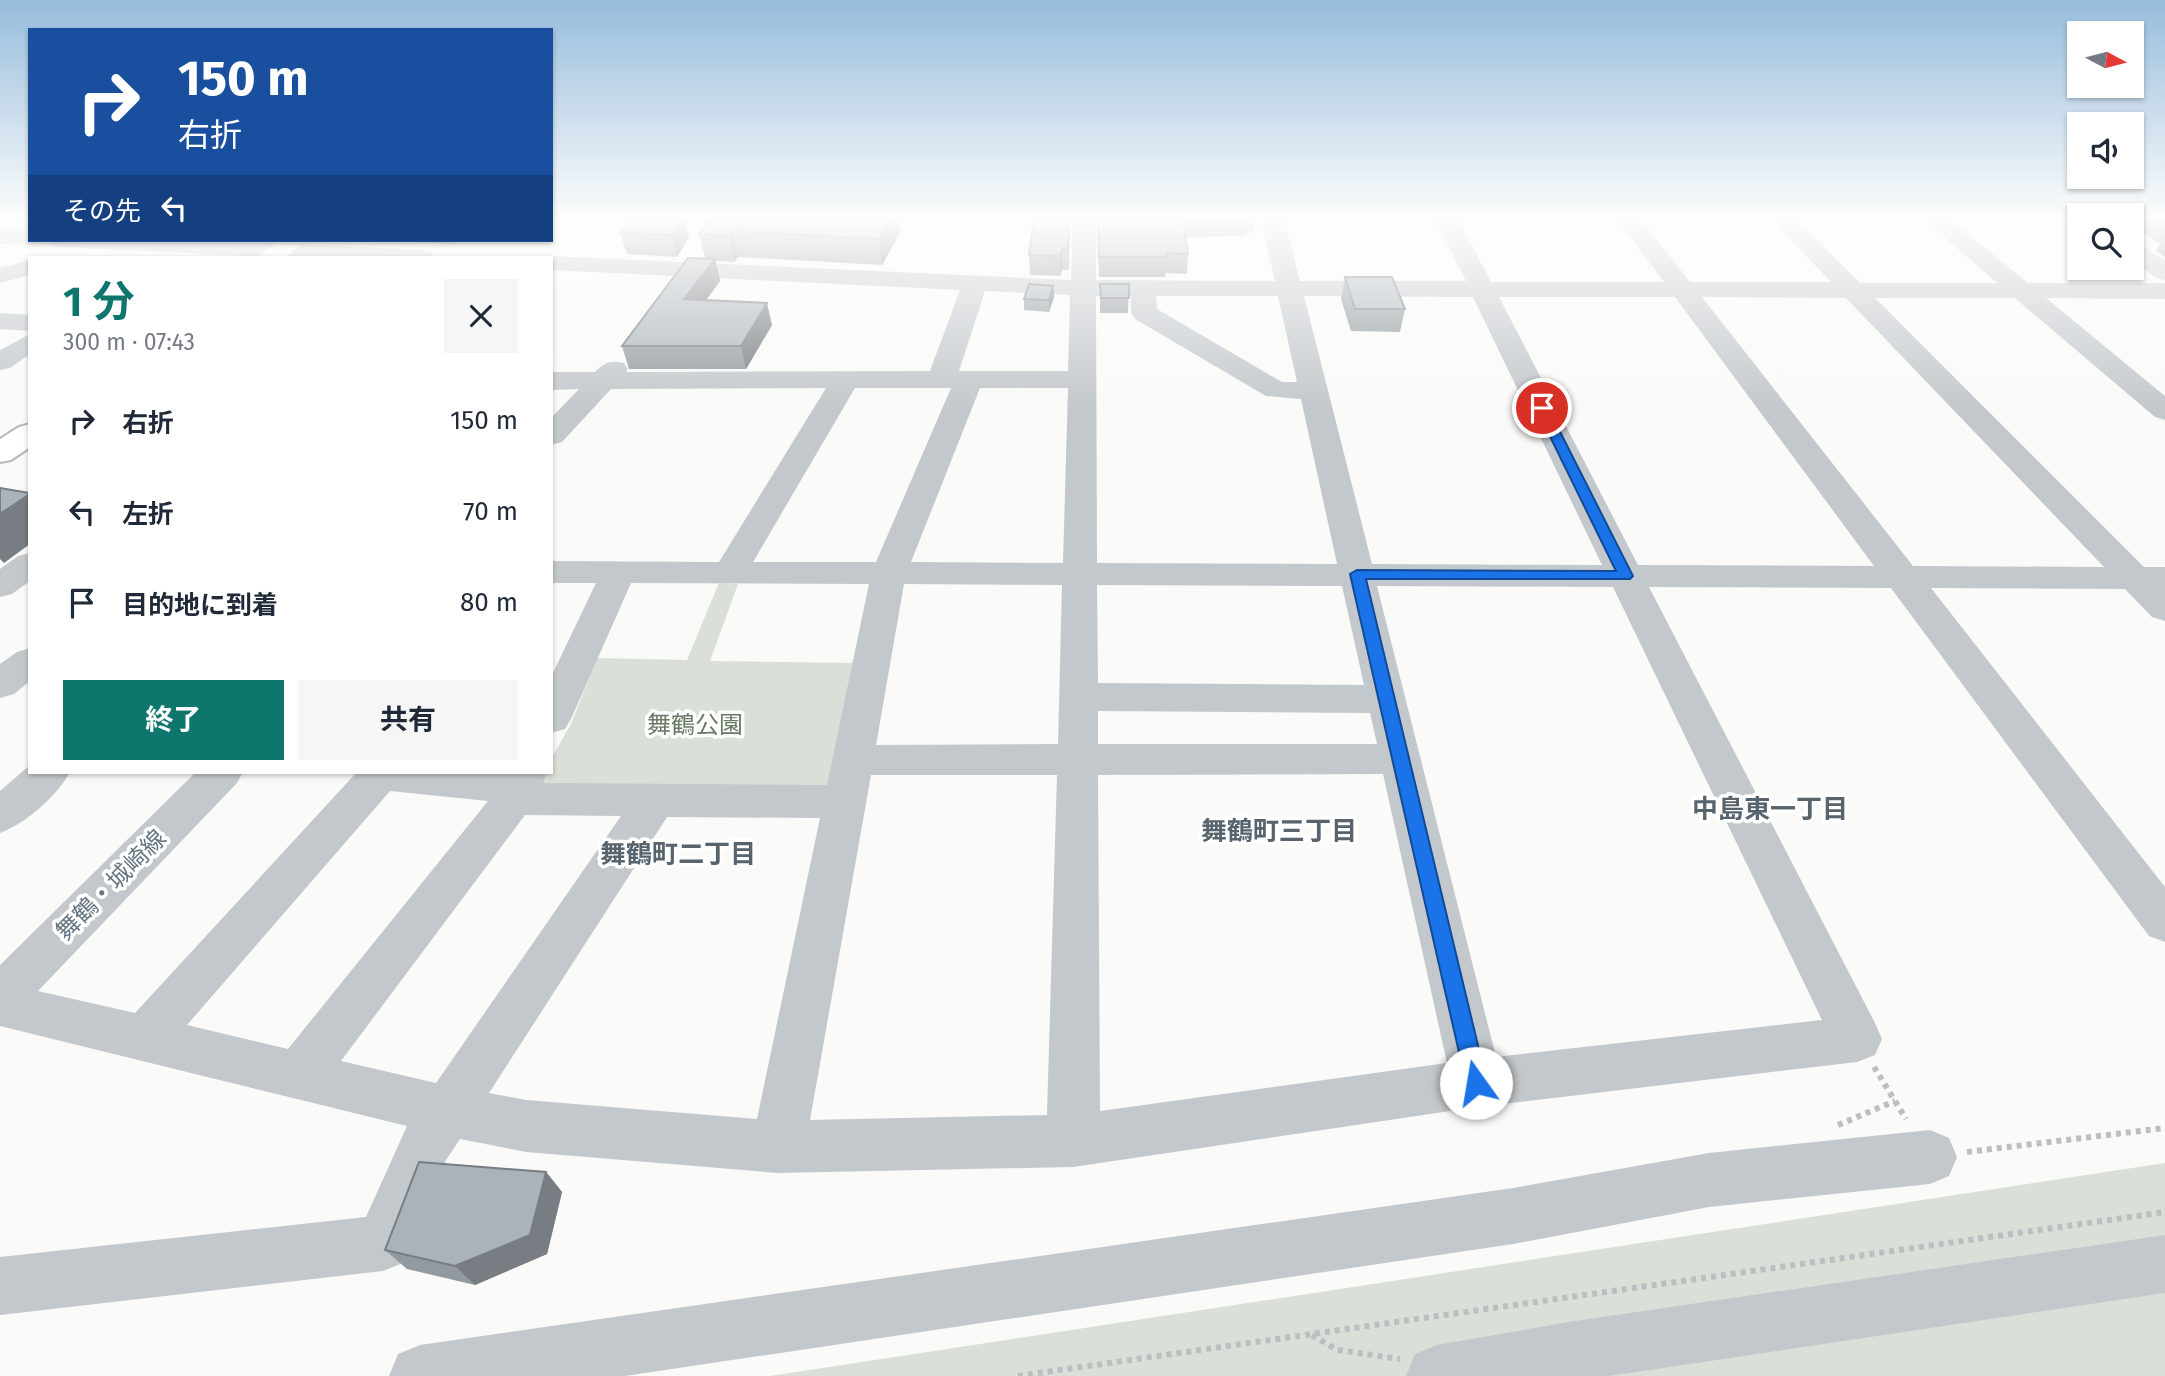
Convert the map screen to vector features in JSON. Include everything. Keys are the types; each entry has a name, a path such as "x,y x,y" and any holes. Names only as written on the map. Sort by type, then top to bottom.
{"highway":[{"path":"0,429 28,412"},
{"path":"0,453 28,434"}],"street":[{"path":"670,292 676,283"},
{"path":"778,1147 890,573 955,381 975,283"},
{"path":"980,283 1083,288 2165,291"},
{"path":"1073,1141 1083,283"},
{"path":"1289,283 1476,1083"},
{"path":"0,1004 448,1111 526,1126 778,1147 1073,1141 1476,1083 1857,1039 1479,283"},
{"path":"1678,283 2165,922"},
{"path":"1846,283 2150,578 2165,609"},
{"path":"2013,283 2165,411"},
{"path":"1143,288 1143,313 1276,390 1314,391"},
{"path":"0,321 28,323"},
{"path":"0,362 28,343"},
{"path":"553,434 605,381 629,348"},
{"path":"553,381 844,382 1082,379"},
{"path":"730,572 844,382"},
{"path":"0,586 28,565"},
{"path":"553,572 2150,578"},
{"path":"553,711 568,648 620,572"},
{"path":"0,684 28,663"},
{"path":"1078,697 1386,699"},
{"path":"853,760 1401,759"},
{"path":"0,816 48,774"},
{"name":"舞鶴・城崎線","path":"0,997 220,774"},
{"path":"145,1038 380,774 655,800 845,802"},
{"path":"300,1074 520,786"},
{"path":"0,1286 383,1242 427,1142 655,800"},
{"path":"420,1376 1513,1216 1709,1180 1930,1157"},
{"path":"1422,1368 1589,1349 2165,1264"}],"path":[{"path":"1857,1039 1930,1157 2165,1128"},
{"path":"1018,1376 2165,1212"},
{"path":"1312,1334 1337,1350 1422,1368"}],"green space":[{"name":"舞鶴公園","path":"719,583 738,584 710,661 859,663 832,784 819,791 537,783 543,774 553,774 553,756 571,724 597,658 687,660"},
{"path":"2165,1163 2165,1376 770,1376"}],"building":[{"path":"669,283 696,283 684,299 767,303 741,346 622,346"},
{"path":"1347,283 1395,283 1405,309 1355,309"},
{"path":"1029,284 1053,286 1049,300 1024,299"},
{"path":"1100,284 1129,284 1129,298 1101,298"},
{"path":"0,488 28,493 28,495 0,514"},
{"path":"419,1162 546,1172 530,1235 455,1266 385,1250"}],"district":[{"name":"中島東一丁目","path":"1770,809"},
{"name":"舞鶴町三丁目","path":"1279,831"},
{"name":"舞鶴町二丁目","path":"678,854"}],"route":[{"path":"1476,1083 1357,574 1625,576 1542,408"}]}
